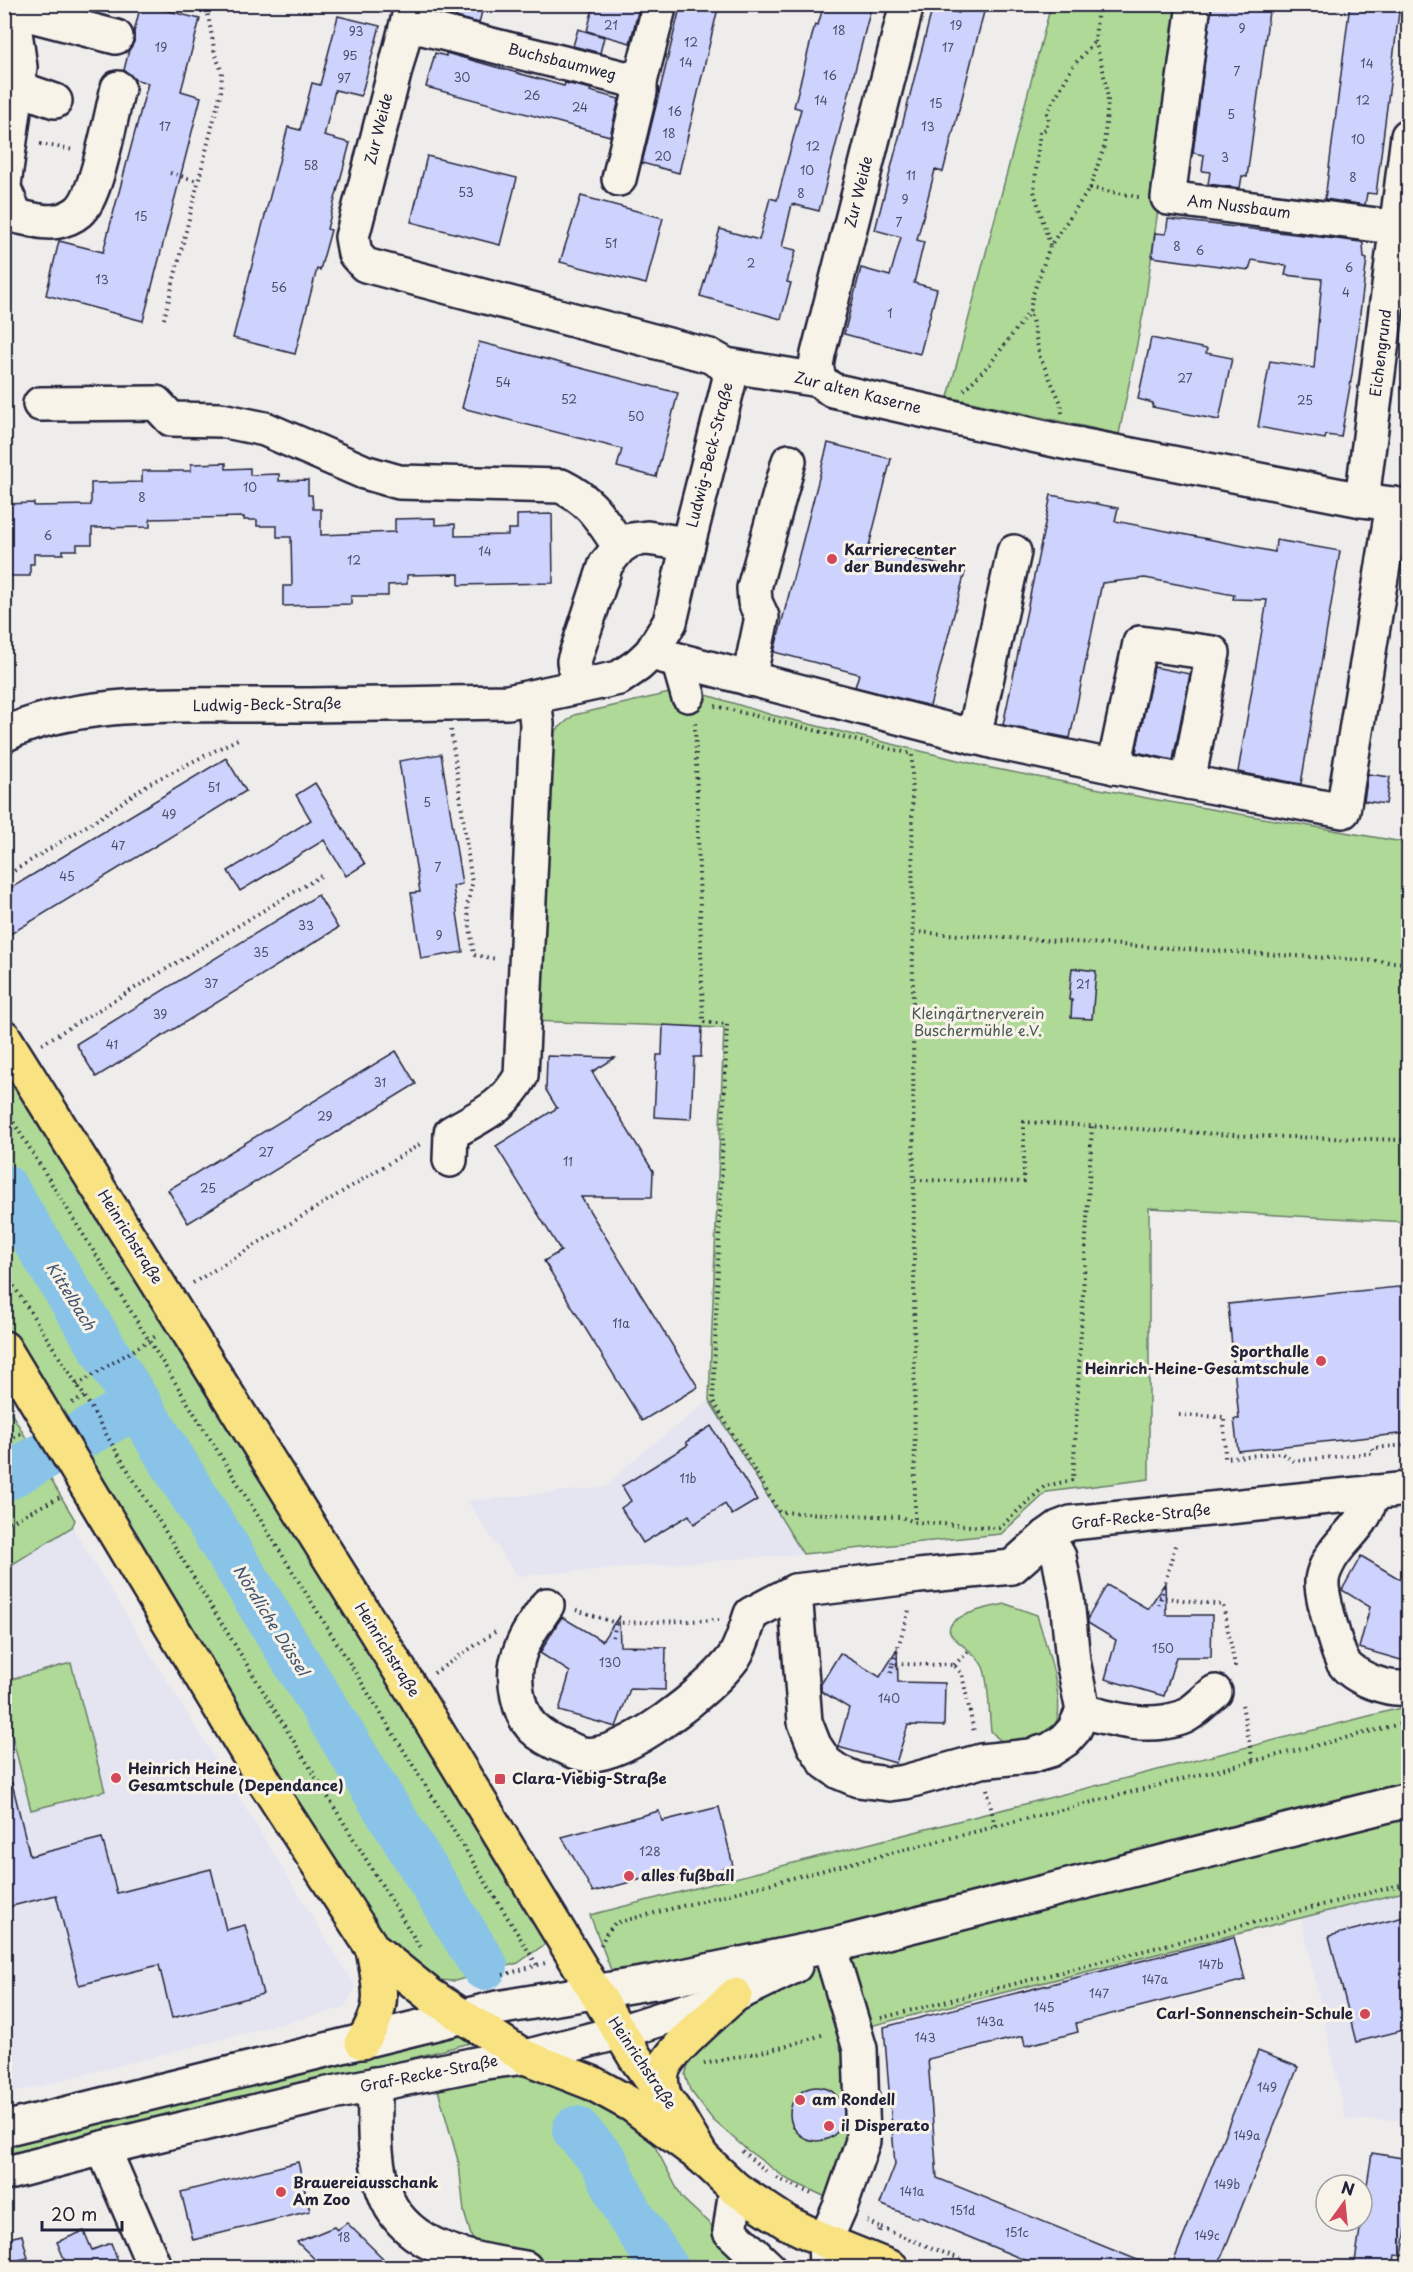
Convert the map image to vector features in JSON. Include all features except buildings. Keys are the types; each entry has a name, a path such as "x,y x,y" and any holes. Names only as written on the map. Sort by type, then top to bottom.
{"main road":[{"name":"Heinrichstraße","path":"11,1048 412,1690 635,2057 664,2097 702,2157"},
{"name":"Heinrichstraße","path":"4,1348 266,1784 373,1949 460,2016 525,2057 592,2083 632,2105 702,2157"},
{"path":"362,2042 374,2024 379,2010 379,1984 373,1949"},
{"path":"664,2097 662,2073 666,2063 735,1995"},
{"path":"702,2157 736,2189 786,2222 826,2254 892,2268"}],"street":[{"path":"619,179 660,4"},
{"name":"Zur Weide","path":"819,380 816,365 818,354 907,4"},
{"name":"Am Nussbaum","path":"1194,4 1168,198 1402,229"},
{"path":"4,10 116,37"},
{"path":"4,10 15,32 19,50 18,88 8,196 49,222 61,221 82,208 93,189 118,88"},
{"name":"Buchsbaumweg","path":"409,14 640,82"},
{"name":"Zur Weide","path":"355,254 352,237 409,14"},
{"path":"18,88 55,102"},
{"name":"Eichengrund","path":"1188,782 1343,811 1388,503 1408,136"},
{"name":"Zur alten Kaserne","path":"355,254 360,261 374,268 710,356 726,365 819,380 832,390 1059,441 1388,503"},
{"name":"Ludwig-Beck-Straße","path":"4,735 17,728 82,711 119,708 508,702 619,678 638,664 661,653 730,378 726,365"},
{"path":"40,404 156,403 171,419 222,420 265,429 364,472 399,482 561,486 581,496 594,508 620,547 606,564 574,661 578,687"},
{"path":"749,679 762,617 755,603 754,588 789,461"},
{"name":"Ludwig-Beck-Straße","path":"620,547 631,540 647,538 688,544"},
{"path":"974,737 1014,552"},
{"path":"661,653 749,679 974,737 1114,767 1188,782 1213,653 1140,643 1114,767"},
{"path":"661,653 691,698"},
{"path":"451,1147 501,1104 521,1076 537,724 534,698"},
{"name":"Graf-Recke-Straße","path":"751,1614 795,1592 1012,1567 1047,1536 1071,1523 1408,1489"},
{"path":"1373,1492 1364,1517 1327,1564 1322,1582 1324,1603 1343,1663 1360,1678 1376,1684 1403,1689 1408,1687"},
{"path":"795,1592 805,1722 814,1745 826,1763 839,1772 858,1780 890,1784 981,1761 1030,1756 1050,1750 1065,1740 1074,1730 1083,1711 1072,1661 1067,1599 1059,1557 1047,1536"},
{"path":"547,1605 525,1640 517,1663 516,1685 523,1711 531,1726 551,1742 584,1755 601,1753 633,1742 669,1717 723,1671 736,1654 751,1614"},
{"path":"1083,1711 1122,1722 1152,1723 1182,1718 1230,1686"},
{"name":"Graf-Recke-Straße","path":"4,2129 460,2016 836,1946 1408,1800"},
{"path":"826,2254 862,2141 860,2049 836,1946"},
{"name":"Graf-Recke-Straße","path":"4,2174 103,2148 375,2084 525,2057 620,2032 735,1995 836,1946"},
{"path":"375,2084 380,2172 386,2198 399,2217 426,2240 447,2252 525,2268"},
{"path":"103,2148 155,2268"},
{"path":"736,2189 730,2231 769,2268"}],"path":[{"path":"164,319 221,91 222,72 215,54 206,4"},
{"path":"1059,441 1062,428 1061,404 1040,357 1030,310 1033,294 1050,246 1090,188 1104,147 1108,114 1106,84 1095,40 1098,4"},
{"path":"1050,246 1034,191 1040,132 1046,129 1049,117 1047,113 1073,66 1095,40"},
{"path":"170,173 199,181"},
{"path":"1090,188 1157,200 1168,198"},
{"path":"951,416 954,405 962,393 990,364 1030,310"},
{"path":"915,1522 912,754 691,698 703,1022 727,1024 713,1401 779,1512 901,1517 915,1522 999,1528 1045,1486 1073,1480 1092,1126"},
{"path":"448,703 472,884 467,906 474,955 526,964"},
{"path":"4,877 101,817 150,783 237,739"},
{"path":"11,1048 324,874"},
{"path":"914,932 1408,963"},
{"path":"4,1107 537,1965"},
{"path":"915,1180 1024,1182 1024,1122 1251,1136 1408,1140"},
{"path":"169,1298 424,1142 451,1147"},
{"path":"4,1271 77,1385 423,1952"},
{"path":"77,1385 135,1349"},
{"path":"1179,1415 1224,1417 1225,1458 1281,1453 1294,1461 1373,1453 1373,1448 1408,1445"},
{"path":"4,1525 53,1502 78,1470"},
{"path":"1159,1605 1159,1597 1184,1513"},
{"path":"891,1673 919,1576"},
{"path":"1159,1597 1223,1605 1230,1686 1254,1762"},
{"path":"547,1605 565,1607 616,1623 715,1621 751,1614"},
{"path":"613,1637 616,1623"},
{"path":"412,1690 445,1665 502,1628"},
{"path":"893,1664 954,1665 969,1651"},
{"path":"954,1665 962,1674 995,1827"},
{"path":"495,1977 600,1947 606,1934 615,1923 1406,1722 1408,1743"},
{"path":"699,2065 784,2047 854,2025 1408,1883"},
{"path":"740,2149 773,2176 840,2207"},
{"path":"881,2228 983,2268"}],"shaded area":[{"path":"709,1400 803,1554 517,1576 467,1501 606,1487 633,1460"},
{"name":"Heinrich Heine Gesamtschule (Dependance)","path":"72,1527 356,1987 344,2008 5,2095 5,1569"},
{"name":"Carl-Sonnenschein-Schule","path":"1408,1880 1408,2120 1346,2120 1299,1908"}],"green space":[{"path":"1051,5 1186,5 1145,304 1119,434 948,397"},
{"name":"Kleingärtnerverein Buschermühle e.V.","path":"687,689 772,715 991,768 1152,799 1408,843 1408,1222 1149,1208 1149,1479 1047,1492 1001,1534 803,1554 709,1400 724,1028 531,1021 544,761 553,733 574,715"},
{"path":"5,1042 547,1923 545,1944 518,1963 455,1981 435,1980 382,1943 5,1337"},
{"path":"4,1401 75,1520 72,1527 5,1569"},
{"path":"1006,1604 1037,1615 1053,1670 1059,1702 1055,1724 1045,1733 1018,1745 1001,1741 991,1731 988,1689 983,1667 974,1654 953,1637 949,1630 959,1618"},
{"path":"71,1663 105,1791 31,1810 5,1709 5,1681"},
{"path":"1408,1706 1408,1891 866,2027 854,2210 787,2179 746,2149 713,2120 690,2090 685,2075 692,2052 751,2003 652,1970 611,1970 590,1915"},
{"path":"453,2030 474,2042 5,2164 5,2146"},
{"path":"531,2074 562,2083 630,2120 651,2139 682,2198 756,2267 554,2268 545,2263 477,2255 464,2212 459,2164 438,2090 500,2075"}],"waterway":[{"name":"Nördliche Düssel","path":"4,1188 484,1966"},
{"name":"Nördliche Düssel","path":"4,1478 138,1404"},
{"name":"Nördliche Düssel","path":"576,2130 604,2161 629,2214 665,2268"}],"place":[{"name":"Karrierecenter der Bundeswehr","path":"832,559"},
{"name":"Sporthalle Heinrich-Heine-Gesamtschule","path":"1321,1361"},
{"name":"Heinrich Heine Gesamtschule (Dependance)","path":"116,1778"},
{"name":"Clara-Viebig-Straße","path":"500,1779"},
{"name":"alles fußball","path":"629,1876"},
{"name":"Carl-Sonnenschein-Schule","path":"1365,2014"},
{"name":"am Rondell","path":"800,2100"},
{"name":"il Disperato","path":"829,2126"},
{"name":"Brauereiausschank Am Zoo","path":"281,2192"}],"water label":[{"name":"Kittelbach","path":"71,1296"}]}
